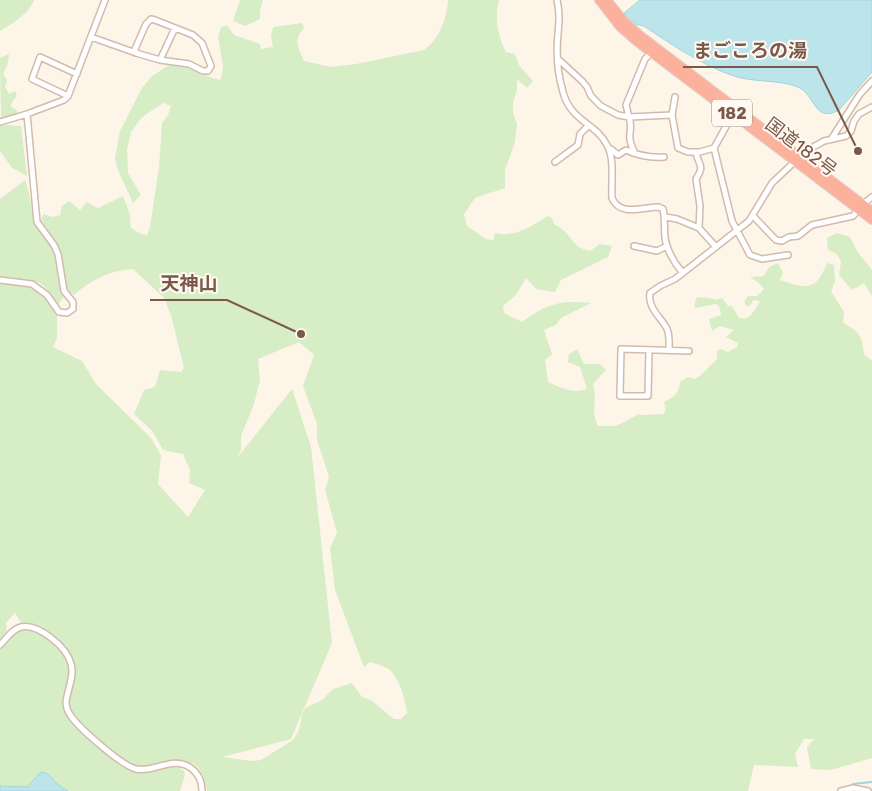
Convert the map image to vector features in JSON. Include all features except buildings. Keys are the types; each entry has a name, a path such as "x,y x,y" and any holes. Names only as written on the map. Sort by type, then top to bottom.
{"highway":[{"name":"国道182号","path":"599,0 620,27 734,114 798,159"},
{"name":"国道182号","path":"607,0 625,22 641,36 861,207 872,220"},
{"name":"国道182号","path":"861,207 872,210"}],"street":[{"path":"0,122 64,100 68,96 105,0"},
{"path":"557,0 560,15 558,59 560,82 565,100 576,116 603,138 609,149 614,204 618,208 626,210 659,206 663,209 667,246 677,267 682,272"},
{"path":"91,37 136,54 189,64 203,71 208,71 211,66 202,43 193,35 151,19 146,24 135,49 136,54"},
{"path":"160,60 175,28"},
{"path":"633,153 634,151 628,138 631,123 626,104 645,59 652,52"},
{"path":"68,96 32,79 40,57 77,74"},
{"path":"558,59 582,81 591,96 601,106 618,115 629,117 672,115"},
{"path":"832,139 857,99 872,81"},
{"path":"675,97 672,115 678,148 688,152 698,152 714,148"},
{"path":"669,350 667,329 658,318 649,297 650,293 675,279 738,230 753,216 778,176 812,146 846,136 851,131 854,121 859,114 872,106"},
{"path":"0,280 32,284 46,295 59,312 68,313 73,309 73,302 64,291 58,254 54,245 37,222 27,114"},
{"path":"734,114 714,148 730,212 750,255 762,258 788,255"},
{"path":"555,162 578,145 580,134 588,126"},
{"path":"609,149 618,155 626,150 651,158 664,157"},
{"path":"698,152 696,156 701,163 702,171 696,179 700,206 699,228"},
{"path":"753,216 776,240 782,241 789,237 798,236 812,224 853,216 872,197"},
{"path":"665,217 677,219 699,228 716,247"},
{"path":"634,246 658,251 667,246"},
{"path":"649,350 648,396 620,396 621,349 690,351"},
{"path":"0,645 14,630 21,627 35,628 41,631 56,643 71,663 66,707 73,720 113,756 135,769 144,770 173,763 187,766 199,776 202,791"},
{"path":"841,791 853,788 868,791"}],"green space":[{"path":"0,0 34,1 24,15 0,31"},
{"path":"240,0 263,0 260,19 245,26 233,21"},
{"path":"448,0 499,0 497,20 503,46 506,52 515,54 519,65 533,81 527,88 517,79 513,113 517,124 515,142 505,170 505,188 475,198 464,214 467,226 486,239 493,240 495,233 510,234 517,232 548,216 580,248 590,251 600,244 612,246 608,257 561,280 555,292 536,289 526,278 516,295 503,306 504,313 522,322 546,307 571,302 591,303 561,318 556,325 544,330 552,354 545,360 548,382 572,391 587,389 580,367 568,362 569,354 577,349 584,364 600,364 606,370 593,384 595,396 594,411 598,426 616,426 639,414 663,414 666,410 664,402 675,395 680,382 688,377 695,379 701,375 717,359 717,351 721,349 728,352 737,347 738,343 726,337 734,330 720,326 712,331 709,319 721,315 719,306 715,304 696,308 694,306 697,297 716,300 722,298 728,306 732,306 739,318 746,318 752,314 760,301 753,300 751,305 747,306 744,302 748,296 757,296 764,289 750,277 764,276 769,267 778,263 783,273 780,280 809,286 814,284 823,273 827,263 834,265 835,281 831,291 844,312 843,323 857,332 861,338 864,354 872,361 872,758 831,770 811,769 807,747 814,739 804,739 795,754 798,767 754,765 748,791 207,791 203,776 193,763 185,765 180,769 184,771 185,775 180,791 0,791 0,640 0,283 32,286 47,297 57,313 57,338 53,347 82,361 96,384 151,438 161,455 158,484 188,517 205,490 189,483 190,470 183,454 163,450 153,432 134,414 144,390 155,387 160,370 181,372 184,368 171,315 164,298 133,269 116,271 101,277 74,295 69,291 64,281 59,247 41,220 43,214 53,217 60,215 62,206 69,201 80,210 87,202 98,208 123,196 130,215 131,228 147,235 150,227 159,167 162,123 168,115 171,106 163,103 142,117 131,132 127,150 128,173 141,195 133,203 118,170 115,158 120,131 142,88 152,76 169,65 188,68 221,80 223,66 218,37 221,27 227,25 234,35 260,44 261,49 273,47 271,36 273,27 302,23 304,28 299,36 298,44 304,61 331,67 356,64 424,50 438,34 444,21","holes":["299,342 314,355 303,386 317,424 317,440 329,477 325,490 337,533 330,548 335,590 364,667 370,662 389,669 393,673 399,684 407,713 401,719 394,719 371,700 362,697 352,683 333,689 322,700 305,708 299,730 293,740 261,760 252,761 222,757 291,739 332,643 311,447 292,389 238,457 241,450 241,436 254,404 260,380 258,359","15,613 21,623 29,625 0,640 7,630 6,623"]},
{"path":"9,54 8,63 3,74 7,80 5,87 9,94 15,91 17,96 11,107 17,110 17,114 1,119 0,58"},
{"path":"0,126 21,126 27,176 12,168 0,151"},
{"path":"25,180 34,222 54,250 58,280 64,297 57,306 47,290 39,283 28,279 0,277 0,199"},
{"path":"837,233 850,237 857,251 872,270 872,296 864,283 852,290 839,275 841,262 837,254 828,250 827,238"}],"water":[{"path":"640,0 872,0 872,72 839,110 824,113 798,87 739,77 720,71 686,53 644,26 634,24 624,13"},
{"path":"41,772 48,775 68,791 0,791 0,786 27,787"}],"waterway":[{"path":"853,784 872,782"}],"place":[{"name":"まごころの湯","path":"858,151"},
{"name":"天神山","path":"301,334"}]}
